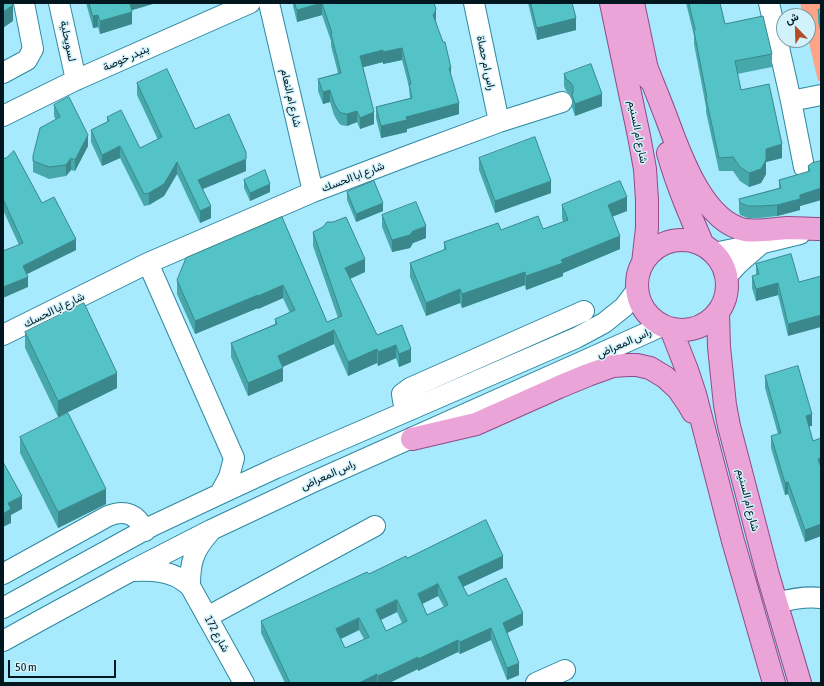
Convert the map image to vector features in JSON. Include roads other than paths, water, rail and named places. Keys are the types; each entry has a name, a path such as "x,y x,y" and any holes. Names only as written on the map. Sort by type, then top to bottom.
{"main road":[{"name":"شارع ام السنيم","path":"611,3 640,136 645,169 647,228 643,263"},
{"name":"شارع ام السنيم","path":"633,3 646,66 668,154 686,207 709,249"},
{"path":"646,66 675,141 693,180 712,209 722,220 744,230 761,231 787,228 821,229"},
{"path":"676,241 690,241 709,249 722,264 727,276 728,289 725,302 718,313 709,322 697,328 684,330 667,327 653,319 645,311 637,290 638,276 643,263 652,252 663,244 676,241"},
{"name":"شارع ام السنيم","path":"718,313 719,347 729,426 776,603 800,683"},
{"path":"667,327 687,370 733,541 774,683"},
{"path":"412,438 476,424 559,386 613,366 637,365 650,368 665,377 678,389 689,405 709,448"}],"street":[{"path":"3,72 27,60 34,49 24,3"},
{"name":"لسويحلية","path":"59,3 76,80"},
{"name":"بنيدر خوصة","path":"5,110 250,3"},
{"name":"شارع ام النعام","path":"270,3 313,192"},
{"name":"راس ام حصاة","path":"474,3 499,122"},
{"path":"770,3 804,167"},
{"path":"791,101 821,94"},
{"name":"شارع ابا الحسك","path":"3,335 148,263 313,192 499,122 562,102"},
{"path":"709,249 763,243 821,229"},
{"path":"727,276 738,264 763,243"},
{"path":"148,263 234,458 229,477 220,494"},
{"path":"3,608 145,531 220,494 276,468 576,338 604,323 624,307 637,290"},
{"path":"410,410 403,401 402,394 410,388 584,311"},
{"name":"راس المعراض","path":"3,641 211,530 313,482 667,327"},
{"path":"234,458 254,466 276,468"},
{"path":"3,574 115,513 123,512 137,518 145,531"},
{"path":"207,617 375,526"},
{"path":"190,586 190,571 194,556 201,542 211,530"},
{"name":"شارع 172","path":"132,571 146,570 162,572 177,577 190,586 244,683"},
{"path":"776,603 801,597 821,598"},
{"path":"536,683 565,670"}]}
